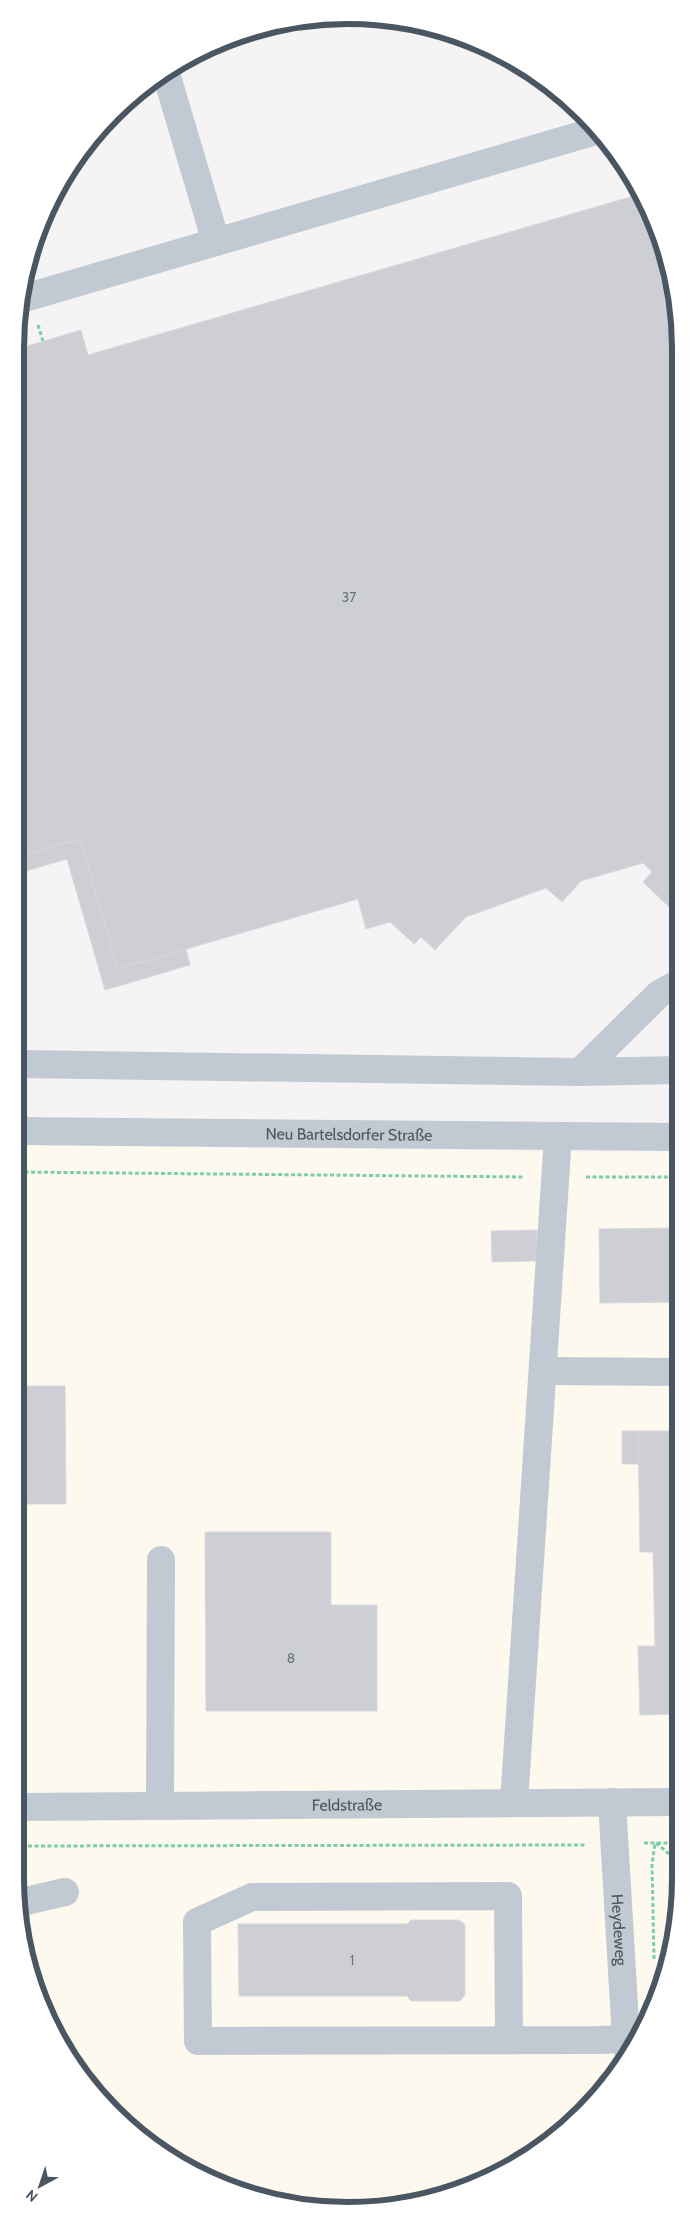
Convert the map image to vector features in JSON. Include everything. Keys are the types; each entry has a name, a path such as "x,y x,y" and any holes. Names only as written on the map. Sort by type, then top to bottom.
{"street":[{"path":"167,78 216,242"},
{"path":"28,297 590,132"},
{"path":"580,1072 659,994 672,987"},
{"path":"24,1064 580,1072 672,1070"},
{"name":"Neu Bartelsdorfer Straße","path":"24,1131 672,1137"},
{"path":"514,1803 558,1136"},
{"path":"543,1371 672,1372"},
{"path":"160,1806 161,1560"},
{"name":"Heydeweg","path":"612,1802 627,2044"},
{"name":"Feldstraße","path":"24,1807 672,1802"},
{"path":"24,1902 65,1892"},
{"path":"509,2040 508,1896 252,1897 197,1922 198,2041 509,2040 625,2047"}],"path":[{"path":"24,1172 672,1177"},
{"path":"655,1843 672,1843"},
{"path":"655,1843 672,1857"},
{"path":"655,1843 652,1864 655,1983"},
{"path":"24,1846 581,1845"},
{"path":"654,1977 658,1973"}],"shaded area":[{"path":"24,1145 672,1153 672,1899 666,1941 655,1982 639,2021 618,2058 592,2092 562,2122 528,2148 472,2178 411,2196 369,2202 327,2202 285,2196 224,2178 168,2148 134,2122 104,2092 78,2058 48,2002 30,1941 24,1899"}],"building":[{"path":"632,192 648,224 655,244 666,285 672,327 672,904 669,907 643,882 652,872 643,863 581,881 562,902 546,888 466,917 435,950 421,937 414,944 390,922 366,929 358,899 118,969 80,839 24,856 24,347 81,330 88,355 630,197"},
{"path":"80,839 118,969 186,949 190,965 105,990 67,859 24,872 24,856"},
{"path":"672,1228 672,1302 600,1303 599,1229"},
{"path":"537,1230 537,1261 492,1262 491,1231"},
{"path":"24,1386 65,1386 66,1504 24,1504"},
{"path":"622,1431 638,1431 639,1464 622,1464"},
{"path":"638,1431 672,1431 672,1714 640,1715 638,1646 655,1646 653,1552 640,1552"},
{"path":"205,1532 331,1532 331,1605 377,1605 377,1711 206,1711"},
{"path":"411,1920 459,1920 465,1925 465,1995 460,2001 411,2001 407,1996 239,1996 238,1924 407,1924"}]}
